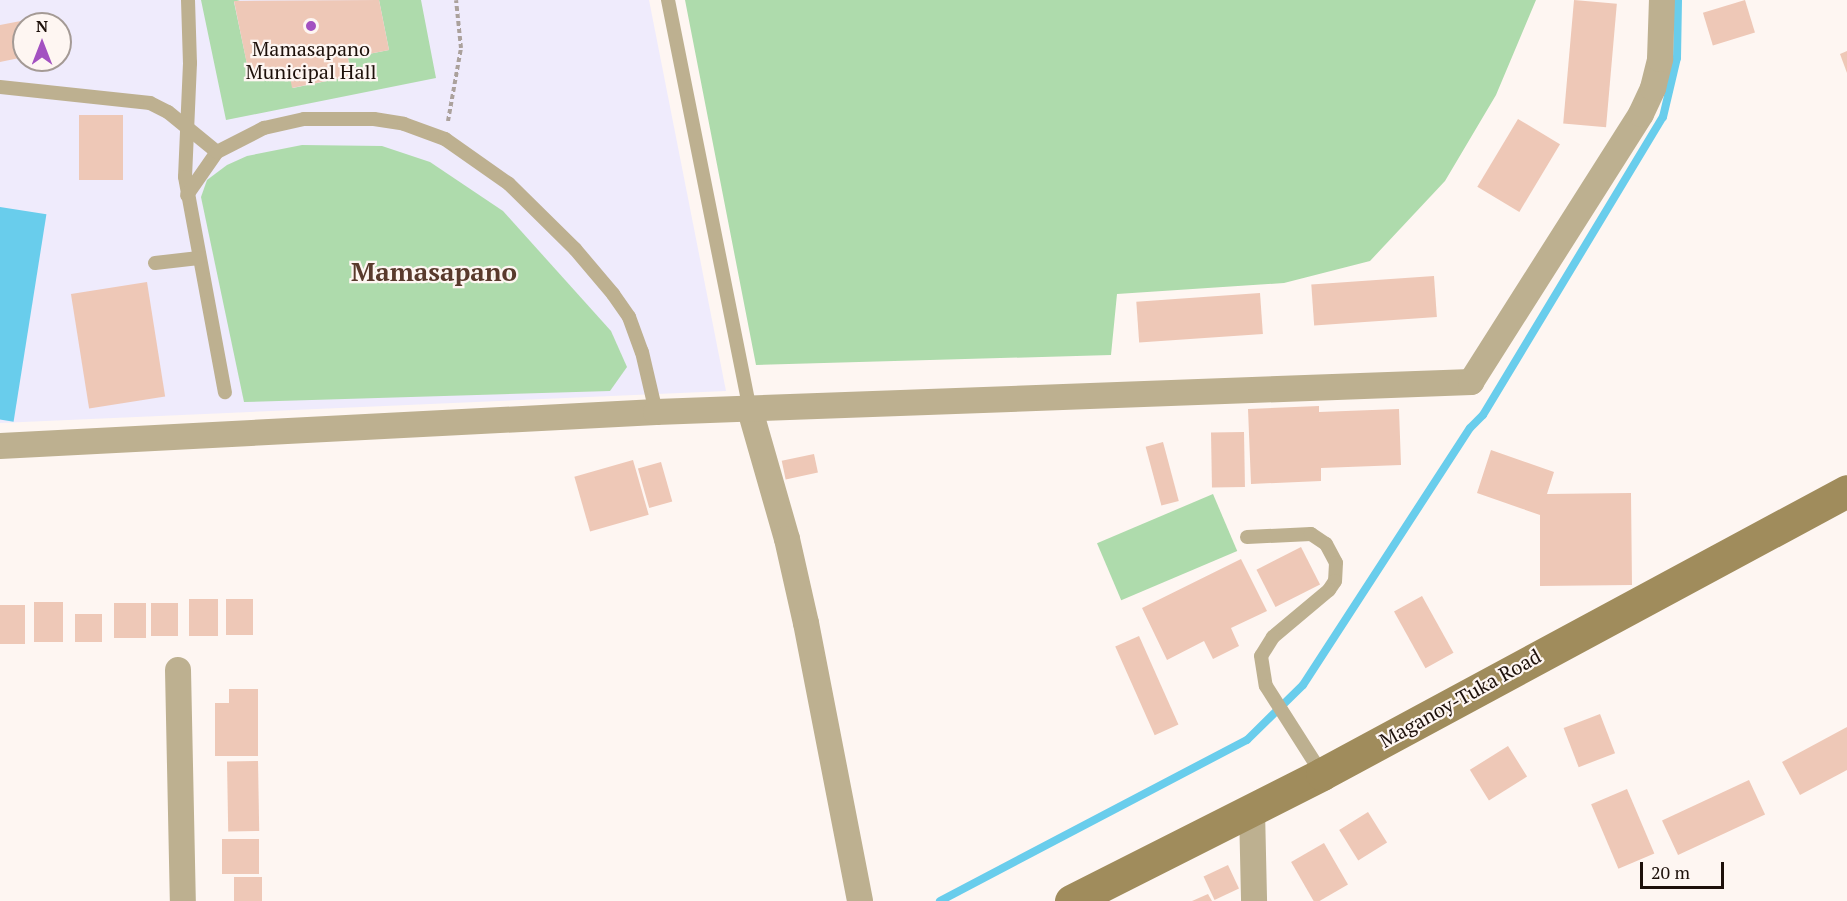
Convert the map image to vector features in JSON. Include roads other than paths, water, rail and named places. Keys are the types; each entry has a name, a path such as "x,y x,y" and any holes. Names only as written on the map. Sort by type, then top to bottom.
{"main road":[{"name":"Maganoy-Tuka Road","path":"1071,901 1322,774 1847,491"}],"street":[{"path":"0,446 656,412 1471,382 1641,114 1653,88 1660,59 1662,0"},
{"path":"750,410 804,612 860,901"},
{"path":"178,670 183,901"},
{"path":"1252,810 1254,901"}],"lane":[{"path":"188,0 190,63 187,195 225,392"},
{"path":"668,0 750,410"},
{"path":"0,87 134,99 150,103 187,126 217,153"},
{"path":"187,195 217,153 264,128 304,119 374,119 404,124 445,139 509,184 574,249 613,294 629,317 642,352 656,412"},
{"path":"155,263 199,258"},
{"path":"1247,537 1311,534 1326,544 1336,562 1335,581 1329,590 1273,637 1261,656 1266,686 1322,774"}],"water":[{"path":"0,207 46,214 14,422 0,420"}],"waterway":[{"path":"940,901 1247,740 1303,685 1470,428 1483,415 1663,117 1677,58 1678,0"}],"place":[{"name":"Mamasapano Municipal Hall","path":"311,26"}],"district":[{"name":"Mamasapano","path":"434,272"}]}
